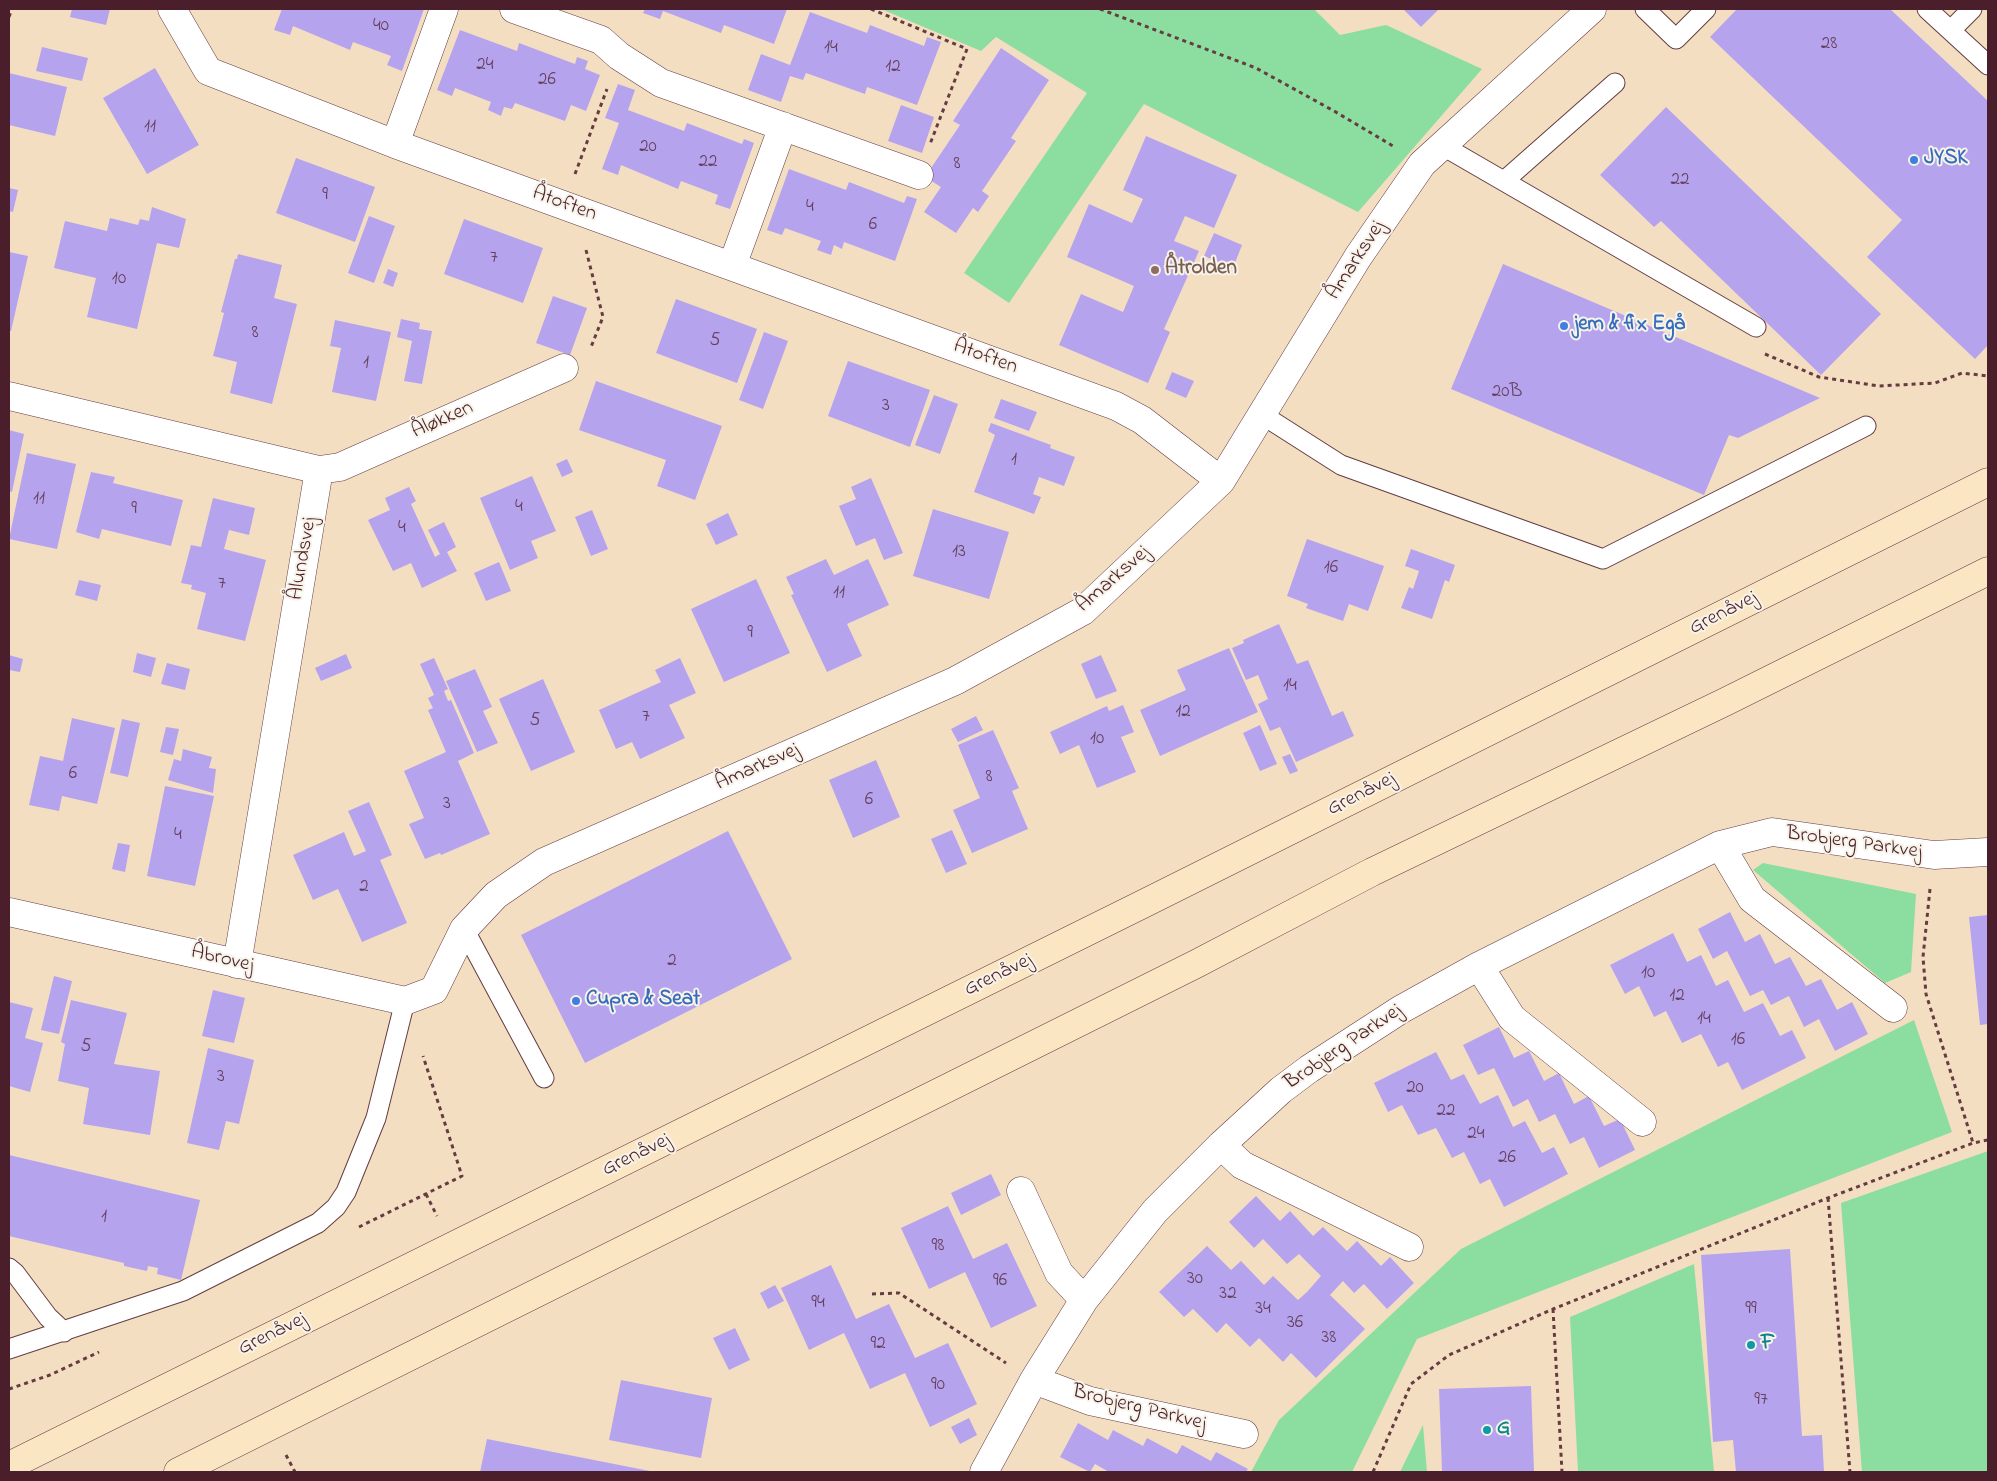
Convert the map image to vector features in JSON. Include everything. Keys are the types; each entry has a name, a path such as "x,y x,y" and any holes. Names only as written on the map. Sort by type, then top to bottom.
{"main road":[{"name":"Grenåvej","path":"9,1466 1116,918 1988,482"},
{"path":"178,1472 1187,969 1372,872 1725,702 1988,571"}],"street":[{"name":"Åtoften","path":"172,9 208,71 395,144 1116,406 1142,420 1221,481"},
{"path":"395,144 444,9"},
{"path":"514,9 601,40 619,56 661,83 919,175"},
{"name":"Åmarksvej","path":"405,1001 434,990 464,929 496,895 544,862 955,681 1083,610 1221,481 1358,257 1422,164 1592,9"},
{"path":"732,266 783,126"},
{"name":"Åløkken","path":"319,470 340,467 564,368"},
{"path":"9,396 319,470"},
{"name":"Ålundsvej","path":"236,964 319,470"},
{"name":"Brobjerg Parkvej","path":"984,1472 1034,1380 1084,1300 1155,1212 1221,1145 1281,1090 1309,1069 1400,1010 1479,966 1720,845 1772,832 1934,855 1988,852"},
{"path":"1720,845 1752,899 1893,1008"},
{"name":"Åbrovej","path":"9,912 405,1001"},
{"path":"1479,966 1512,1018 1642,1122"},
{"path":"1221,1145 1242,1165 1409,1247"},
{"path":"1021,1191 1059,1273 1084,1300"},
{"name":"Brobjerg Parkvej","path":"1034,1380 1090,1401 1244,1434"}],"lane":[{"path":"1645,9 1676,39 1706,9"},
{"path":"1927,9 1988,64"},
{"path":"1951,30 1972,9"},
{"path":"1504,181 1615,83"},
{"path":"1443,146 1756,327"},
{"path":"1262,414 1341,466 1603,560 1866,426"},
{"path":"464,929 544,1078"},
{"path":"9,1349 184,1291 318,1224 336,1207 346,1192 376,1118 405,1001"},
{"path":"9,1268 16,1273 48,1317 64,1332"}],"path":[{"path":"9,17 12,9"},
{"path":"871,9 967,49 940,113 919,175"},
{"path":"1100,9 1256,68 1334,111 1422,164"},
{"path":"563,205 619,56"},
{"path":"564,368 584,366 603,317 585,246 593,216"},
{"path":"1758,350 1819,377 1879,386 1935,383 1962,373 1988,376"},
{"path":"1934,855 1923,957 1926,994 1973,1143"},
{"path":"1373,1472 1411,1384 1449,1355 1553,1309 1828,1198 1973,1143 1988,1140"},
{"path":"1828,1198 1850,1472"},
{"path":"872,1294 899,1294 1034,1380"},
{"path":"1553,1309 1562,1472"}],"green space":[{"path":"881,9 1314,9 1340,35 1386,25 1482,69 1358,212 1144,104 1009,303 964,273 1087,93 996,37 981,51"},
{"path":"1763,863 1916,894 1911,972 1885,983 1753,870"},
{"path":"1914,1020 1952,1132 1417,1339 1352,1472 1251,1472 1279,1420 1461,1249"},
{"path":"1988,1151 1988,1472 1862,1472 1841,1203"},
{"path":"1694,1264 1714,1472 1578,1472 1570,1317"},
{"path":"1423,1425 1427,1472 1400,1472"}],"building":[{"path":"72,9 110,9 106,25 70,17"},
{"path":"282,9 424,9 402,71 387,65 391,56 353,42 350,50 293,26 290,35 274,30"},
{"path":"645,9 787,9 774,44 724,25 721,33 663,11 660,19 643,13"},
{"path":"1403,9 1439,9 1421,27"},
{"name":"JYSK","path":"1737,9 1890,9 1988,101 1988,345 1975,359 1867,257 1902,220 1710,37"},
{"path":"810,12 867,33 870,25 924,46 927,37 941,42 917,105 867,87 865,94 806,73 803,80 790,76 781,102 748,90 761,54 790,65"},
{"path":"460,30 517,51 519,43 575,64 577,57 588,61 585,69 600,75 586,111 571,105 565,121 515,103 512,109 504,107 501,116 488,110 491,102 455,88 452,96 437,90"},
{"path":"42,47 88,58 82,81 36,71"},
{"path":"1001,48 1049,80 1011,138 1016,141 982,191 989,196 978,212 973,208 956,233 924,212 941,187 925,177 960,125 953,121"},
{"path":"155,68 199,145 147,174 103,98"},
{"path":"9,73 67,87 55,136 9,125"},
{"path":"618,84 635,90 628,110 684,131 687,123 742,144 744,139 754,143 730,209 715,204 718,195 681,181 678,189 621,165 618,175 602,169 619,123 605,118"},
{"path":"901,105 934,117 922,153 888,141"},
{"path":"1666,107 1881,314 1821,375 1661,221 1654,227 1600,175"},
{"path":"1146,136 1237,175 1214,228 1185,216 1174,241 1199,251 1164,329 1170,332 1148,383 1059,345 1081,294 1123,312 1134,286 1067,257 1089,204 1132,223 1143,199 1123,190"},
{"path":"296,158 375,187 355,242 276,213"},
{"path":"789,169 846,190 849,182 904,203 907,196 917,199 895,261 844,242 842,249 834,245 831,255 817,250 821,241 785,228 782,235 767,230"},
{"path":"9,188 18,190 13,212 9,211"},
{"path":"152,207 186,219 179,248 157,243 137,329 87,317 96,278 54,268 65,221 107,231 110,218 138,225 140,219 149,221"},
{"path":"369,216 395,226 374,283 348,273"},
{"path":"464,219 543,248 523,303 444,274"},
{"path":"1214,233 1242,245 1233,268 1204,256"},
{"path":"9,252 28,256 11,331 9,331"},
{"path":"238,254 282,265 274,298 297,304 272,404 230,393 237,362 213,356 224,313 221,312"},
{"name":"jem & fix Egå","path":"1503,264 1820,398 1738,438 1729,435 1704,495 1451,389"},
{"path":"388,269 398,273 393,287 383,283"},
{"path":"553,296 587,308 570,355 536,343"},
{"path":"676,299 757,329 737,383 656,353"},
{"path":"401,319 420,323 419,329 432,331 422,384 404,381 412,341 397,337"},
{"path":"335,320 391,332 376,401 332,392 341,348 330,346"},
{"path":"764,332 788,341 763,409 739,400"},
{"path":"848,361 930,390 910,447 828,416"},
{"path":"1172,372 1194,381 1186,398 1165,389"},
{"path":"596,381 722,426 695,500 657,486 666,460 579,430"},
{"path":"934,395 958,404 940,454 915,445"},
{"path":"1001,399 1037,412 1029,431 994,418"},
{"path":"991,423 1051,445 1050,448 1075,457 1064,486 1039,477 1033,494 1041,497 1034,514 974,492 995,435 988,431"},
{"path":"9,430 24,434 12,492 9,491"},
{"path":"27,453 76,464 57,549 9,539"},
{"path":"567,459 573,472 562,477 556,464"},
{"path":"91,472 115,477 113,483 183,500 171,546 102,529 99,539 76,532"},
{"path":"532,476 556,531 531,541 538,558 510,570 480,498"},
{"path":"871,478 903,553 884,560 875,538 856,546 839,506 856,499 851,487"},
{"path":"409,487 416,501 411,504 435,557 440,554 428,530 444,522 456,547 447,552 457,571 422,588 411,563 393,571 368,520 390,510 385,498"},
{"path":"213,498 255,508 249,535 229,530 224,549 266,560 245,641 197,629 206,593 191,589 192,585 181,583 191,545 201,547"},
{"path":"933,509 1009,532 989,599 913,576"},
{"path":"592,510 608,549 591,556 575,517"},
{"path":"728,513 738,535 716,545 706,524"},
{"path":"1307,539 1384,566 1368,611 1349,604 1343,621 1306,608 1308,604 1287,596"},
{"path":"1411,549 1455,565 1449,582 1445,580 1432,619 1401,608 1409,587 1413,589 1419,571 1405,566"},
{"path":"826,559 834,575 868,559 889,605 847,624 862,656 827,672 791,595 794,594 786,577"},
{"path":"499,562 511,591 486,601 474,573"},
{"path":"756,579 790,653 724,682 691,609"},
{"path":"79,580 101,585 97,601 75,595"},
{"path":"1279,624 1297,664 1308,660 1332,716 1343,711 1354,736 1296,762 1280,727 1270,731 1258,704 1268,699 1258,675 1246,680 1232,648 1244,643 1243,640"},
{"path":"1229,648 1258,712 1160,756 1140,710 1186,690 1177,670"},
{"path":"137,653 156,658 151,677 133,672"},
{"path":"346,654 352,668 321,681 315,668"},
{"path":"9,655 23,659 20,672 9,670"},
{"path":"1101,655 1117,691 1096,699 1081,664"},
{"path":"434,658 448,689 444,691 448,701 451,700 474,753 458,761 490,834 441,855 440,853 425,859 409,824 424,818 404,771 446,752 428,710 433,708 428,698 434,695 420,664"},
{"path":"680,658 696,693 669,705 685,738 640,759 632,742 616,749 599,710 661,682 655,670"},
{"path":"167,663 190,669 185,690 161,684"},
{"path":"475,669 492,707 483,711 498,743 477,752 446,681"},
{"path":"543,679 575,752 531,771 499,699"},
{"path":"1123,705 1134,732 1121,737 1136,772 1097,788 1079,745 1060,754 1050,732 1107,706 1109,711"},
{"path":"976,716 983,730 958,742 951,729"},
{"path":"72,718 115,728 97,804 62,796 59,811 29,805 40,756 63,761"},
{"path":"122,719 140,723 128,777 110,773"},
{"path":"1260,725 1277,764 1260,771 1243,733"},
{"path":"166,727 179,729 173,755 160,752"},
{"path":"993,730 1019,788 1012,791 1028,829 972,853 953,810 980,798 958,745"},
{"path":"183,749 212,757 209,768 216,769 213,793 168,780 174,759 181,761"},
{"path":"1290,754 1298,771 1290,774 1282,757"},
{"path":"876,760 900,817 853,838 829,780"},
{"path":"165,786 214,796 195,886 147,876"},
{"path":"369,802 392,855 380,860 407,923 362,942 338,889 313,900 293,855 344,832 354,856 366,851 348,811"},
{"path":"952,830 967,864 946,873 931,839"},
{"path":"728,831 792,959 585,1063 521,935"},
{"path":"118,843 130,845 125,872 112,869"},
{"path":"1730,912 1745,942 1760,934 1775,964 1790,957 1806,986 1821,979 1837,1010 1852,1002 1868,1034 1835,1051 1819,1019 1804,1027 1789,996 1771,1005 1763,990 1750,996 1727,951 1713,959 1698,929"},
{"path":"1988,915 1988,1024 1980,1025 1969,917"},
{"path":"1673,933 1687,962 1701,955 1716,986 1728,980 1744,1012 1763,1003 1780,1036 1792,1030 1806,1058 1742,1090 1728,1062 1718,1067 1701,1034 1682,1043 1666,1011 1654,1017 1639,986 1625,994 1610,965"},
{"path":"54,976 72,981 59,1034 41,1030"},
{"path":"213,990 245,998 234,1043 202,1036"},
{"path":"71,1000 127,1013 114,1064 160,1071 150,1135 83,1124 89,1088 58,1081 65,1044 61,1042"},
{"path":"9,1002 33,1008 25,1038 43,1043 30,1092 9,1086"},
{"path":"1499,1027 1514,1058 1529,1051 1544,1081 1559,1073 1574,1104 1589,1096 1604,1126 1620,1119 1635,1150 1599,1168 1584,1137 1570,1144 1555,1114 1539,1122 1528,1099 1513,1107 1494,1068 1478,1075 1463,1045"},
{"path":"208,1048 254,1060 239,1124 226,1121 219,1150 187,1143"},
{"path":"1436,1052 1451,1080 1464,1074 1480,1104 1498,1095 1513,1127 1525,1121 1542,1153 1554,1147 1568,1174 1504,1207 1490,1179 1480,1184 1464,1152 1452,1158 1436,1128 1418,1135 1402,1105 1388,1112 1374,1083"},
{"path":"9,1155 200,1200 181,1280 157,1274 158,1268 148,1266 147,1271 124,1266 124,1263 9,1236"},
{"path":"991,1174 1001,1195 961,1215 951,1193"},
{"path":"1256,1196 1280,1221 1290,1211 1313,1236 1323,1227 1347,1251 1357,1241 1381,1266 1390,1257 1414,1283 1387,1309 1364,1284 1354,1293 1343,1281 1330,1295 1365,1329 1316,1378 1291,1353 1283,1362 1259,1338 1250,1347 1226,1323 1217,1333 1193,1309 1184,1317 1159,1292 1207,1246 1231,1270 1241,1261 1264,1285 1273,1276 1298,1300 1307,1292 1321,1276 1299,1254 1287,1264 1263,1239 1254,1248 1229,1222"},
{"path":"948,1206 973,1259 1007,1243 1037,1306 991,1328 965,1272 929,1289 901,1228"},
{"name":"F","path":"1790,1249 1802,1436 1822,1435 1824,1472 1736,1472 1733,1440 1713,1442 1701,1255"},
{"path":"831,1265 856,1319 889,1304 915,1358 948,1343 977,1404 930,1427 905,1373 870,1389 844,1333 809,1350 781,1288"},
{"path":"775,1285 784,1301 768,1309 760,1293"},
{"path":"735,1328 750,1360 729,1370 713,1338"},
{"path":"621,1380 712,1398 701,1458 609,1440"},
{"name":"G","path":"1531,1386 1534,1472 1442,1472 1439,1389"},
{"path":"969,1418 977,1435 960,1444 951,1427"},
{"path":"1078,1423 1108,1440 1113,1430 1143,1446 1147,1438 1177,1454 1182,1445 1211,1461 1216,1452 1248,1469 1246,1472 1109,1472 1095,1464 1090,1472 1060,1457"},
{"path":"487,1439 650,1471 650,1472 480,1472"}],"place":[{"name":"JYSK","path":"1914,160"},
{"name":"Åtrolden","path":"1155,270"},
{"name":"jem & fix Egå","path":"1564,326"},
{"name":"Cupra & Seat","path":"576,1001"},
{"name":"F","path":"1751,1345"},
{"name":"G","path":"1487,1430"}]}
